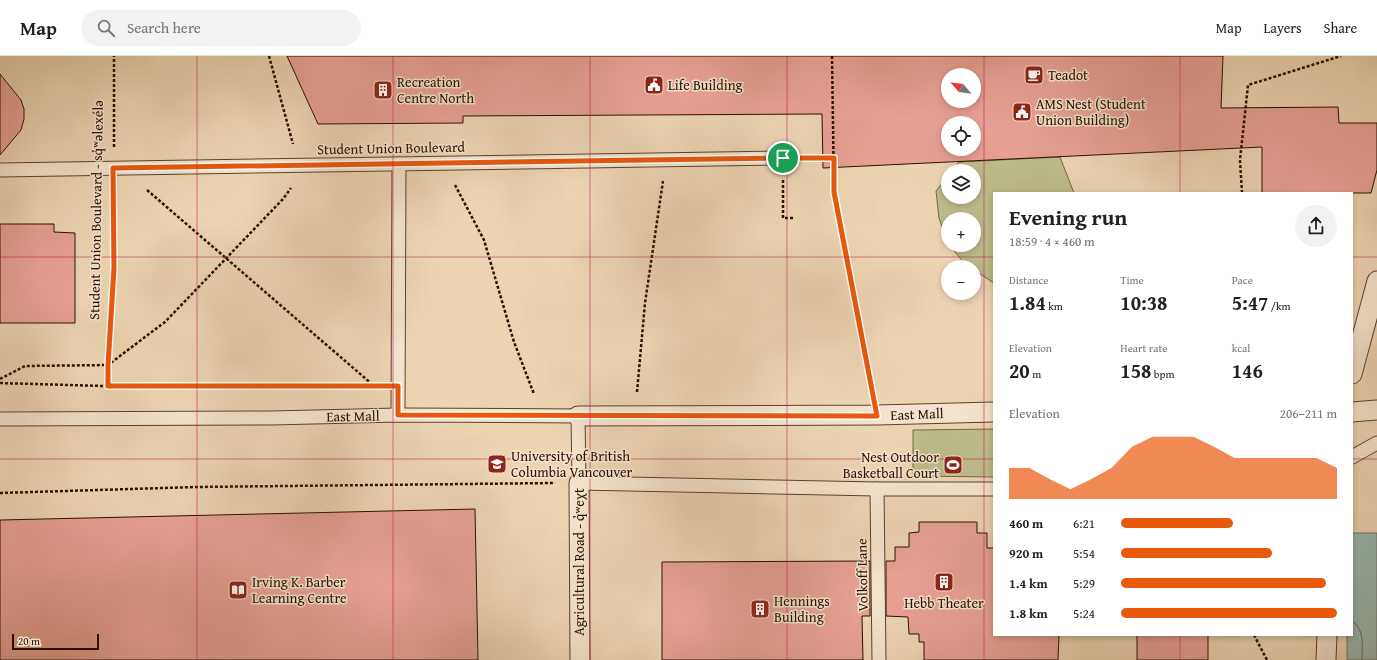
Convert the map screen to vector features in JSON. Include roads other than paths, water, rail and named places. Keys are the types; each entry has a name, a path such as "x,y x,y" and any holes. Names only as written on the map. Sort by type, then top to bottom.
{"street":[{"path":"1353,370 1377,281"},
{"path":"1353,412 1377,410"},
{"name":"East Mall","path":"578,416 877,416 993,412"},
{"name":"Agricultural Road - q̓ʷeχt","path":"579,483 580,660"},
{"path":"1326,660 1327,636"}],"lane":[{"name":"Student Union Boulevard","path":"0,170 783,158"},
{"path":"398,415 399,164"},
{"name":"East Mall","path":"0,419 271,418 398,415 578,416"},
{"name":"Agricultural Road - q̓ʷeχt","path":"578,416 579,483"},
{"path":"1353,456 1377,443"},
{"path":"579,483 877,489 993,489"},
{"name":"Volkoff Lane","path":"877,489 879,660"}],"water":[{"path":"1353,533 1377,533 1377,660 1347,660 1347,636 1353,636"}],"place":[{"name":"Teadot","path":"1034,75"},
{"name":"Life Building","path":"654,85"},
{"name":"Recreation Centre North","path":"383,90"},
{"name":"AMS Nest (Student Union Building)","path":"1022,112"},
{"name":"University of British Columbia Vancouver","path":"497,464"},
{"name":"Nest Outdoor Basketball Court","path":"953,465"},
{"name":"Hebb Theater","path":"944,582"},
{"name":"Irving K. Barber Learning Centre","path":"238,590"},
{"name":"Hennings Building","path":"760,609"}]}
